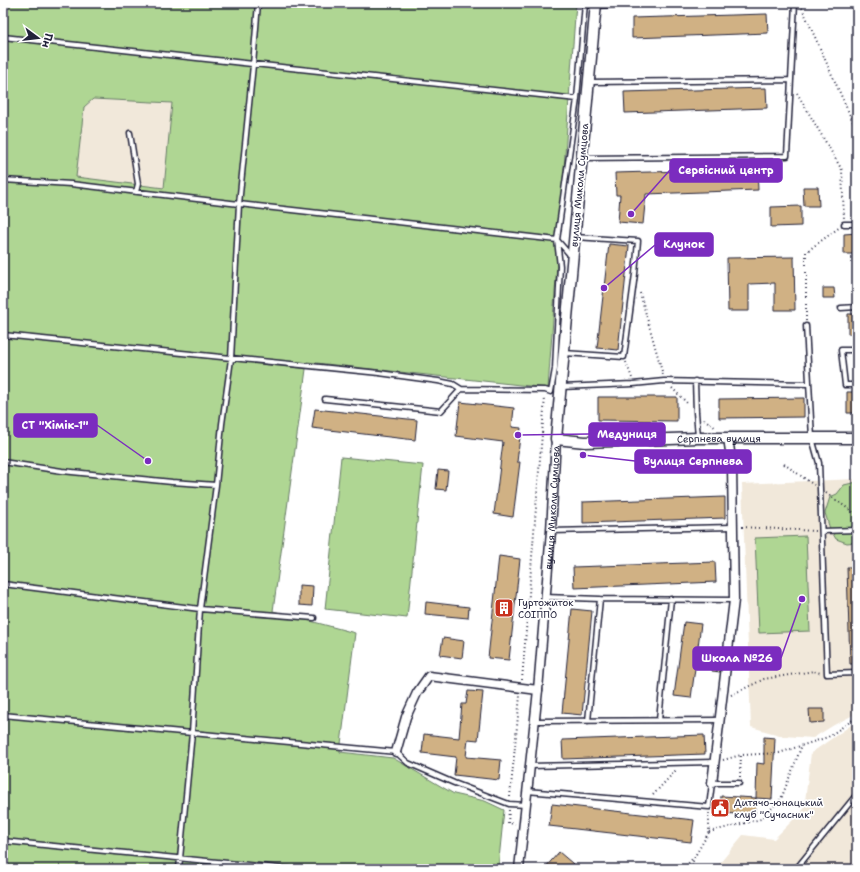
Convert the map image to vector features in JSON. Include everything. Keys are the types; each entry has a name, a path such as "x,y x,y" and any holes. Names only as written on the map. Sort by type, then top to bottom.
{"street":[{"name":"вулиця Миколи Сумцова","path":"520,869 538,690 551,531 557,391 564,353 595,5"},
{"name":"Серпнева вулиця","path":"556,439 585,442 698,438 857,438"},
{"path":"712,783 734,600 732,465 728,438"},
{"path":"396,752 406,718 417,693 429,676 538,690"}],"lane":[{"path":"178,869 192,733 200,609 216,485 222,424 232,359 239,204 258,3"},
{"path":"557,391 555,369 560,266 557,240 577,99 585,3"},
{"path":"595,5 646,3"},
{"path":"581,158 787,156 795,3"},
{"path":"3,37 577,99"},
{"path":"588,82 790,80"},
{"path":"130,133 138,184 136,192"},
{"path":"3,180 71,184 557,240 572,257"},
{"path":"844,224 857,224"},
{"path":"564,353 624,357 638,241 574,237"},
{"path":"841,308 857,307"},
{"path":"806,326 812,438 819,463 827,674 857,673"},
{"path":"3,335 379,373 453,384 461,389 557,391 664,381 809,384"},
{"path":"857,350 841,350 845,385 857,385"},
{"path":"695,381 698,438"},
{"path":"325,399 441,411 461,389"},
{"path":"3,462 62,471 216,485"},
{"path":"551,531 733,527"},
{"path":"822,531 857,530"},
{"path":"3,584 200,609 314,618"},
{"path":"545,597 734,600"},
{"path":"588,721 600,599"},
{"path":"659,720 671,599"},
{"path":"3,715 396,752 408,763 454,783 509,804 526,805"},
{"path":"534,721 720,720"},
{"path":"530,766 715,762"},
{"path":"528,791 709,807 712,783 740,783"},
{"path":"796,869 857,794"},
{"path":"3,841 290,869"}],"path":[{"path":"799,3 857,132"},
{"path":"790,80 842,170 844,224 806,252 806,326"},
{"path":"635,274 664,381"},
{"path":"624,357 634,384"},
{"path":"524,825 508,823 546,390"},
{"path":"733,527 822,531"},
{"path":"722,700 764,679 814,671 827,674"},
{"path":"715,762 741,755 779,753 828,737 857,717"},
{"path":"709,832 761,819 781,799 802,745"},
{"path":"740,783 741,755"},
{"path":"647,802 683,763"},
{"path":"690,869 695,856 709,832 709,807"},
{"path":"682,869 695,856"}],"shaded area":[{"path":"93,99 173,103 164,188 75,177 84,107"},
{"path":"857,479 857,713 813,738 783,736 751,727 742,484"},
{"path":"857,721 857,869 715,869 743,835 774,839 804,809 811,753"}],"green space":[{"path":"3,3 576,3 548,388 307,362 273,611 355,633 340,752 393,758 454,794 485,801 504,810 498,869 3,869","holes":["93,99 172,103 164,188 76,177 84,107"]},
{"path":"341,457 423,465 407,618 325,609"},
{"path":"857,482 857,542 847,543 836,539 830,529 825,513 830,497 837,494 844,485"},
{"path":"806,536 810,631 759,633 755,538"}],"building":[{"path":"767,14 768,33 632,38 632,18"},
{"path":"766,88 767,108 625,113 624,92"},
{"path":"757,169 758,190 646,194 643,224 618,222 620,195 616,195 615,173"},
{"path":"803,187 818,187 819,206 804,206"},
{"path":"801,206 801,226 771,227 771,207"},
{"path":"857,233 857,254 844,254 844,234"},
{"path":"609,244 629,246 618,350 597,348"},
{"path":"794,257 795,310 775,310 775,283 749,284 749,311 728,311 727,258"},
{"path":"823,288 834,288 835,298 823,298"},
{"path":"848,314 857,314 857,334 848,334"},
{"path":"847,392 857,392 857,413 847,413"},
{"path":"598,397 677,397 677,421 598,420"},
{"path":"804,398 804,417 719,418 719,399"},
{"path":"460,402 514,408 512,427 521,428 517,462 520,462 513,517 494,514 503,442 456,436"},
{"path":"315,409 417,420 415,440 312,428"},
{"path":"438,470 448,471 446,490 436,489"},
{"path":"725,497 725,518 583,523 583,502"},
{"name":"Гуртожиток СОІППО","path":"499,556 520,559 509,660 488,658"},
{"path":"715,562 716,582 574,588 573,567"},
{"path":"847,567 857,567 857,664 850,664"},
{"path":"299,585 313,586 312,606 299,605"},
{"path":"426,602 469,607 468,618 425,614"},
{"path":"572,609 592,611 582,715 562,713"},
{"path":"684,622 701,624 691,698 674,696"},
{"path":"443,638 464,641 462,658 440,655"},
{"path":"714,657 722,658 720,672 712,671"},
{"path":"468,691 483,692 478,740 468,739 466,757 501,760 499,780 454,775 456,757 422,753 424,734 459,738 462,704 466,704"},
{"path":"809,709 824,709 824,722 810,723"},
{"path":"704,735 705,754 563,759 562,740"},
{"path":"764,737 775,738 772,799 756,798 757,763 764,764"},
{"path":"721,796 756,798 755,815 720,813"},
{"path":"552,804 694,820 691,842 549,826"},
{"path":"559,852 579,869 544,869"}],"place":[{"name":"Сервісний центр","path":"631,214"},
{"name":"Клунок","path":"604,288"},
{"name":"Медуниця","path":"518,435"},
{"name":"Вулиця Серпнева","path":"583,455"},
{"name":"СТ \"Хімік-1\"","path":"148,461"},
{"name":"Школа №26","path":"802,599"},
{"name":"Гуртожиток СОІППО","path":"504,608"},
{"name":"Дитячо-юнацький клуб \"Сучасник\"","path":"720,808"}]}
